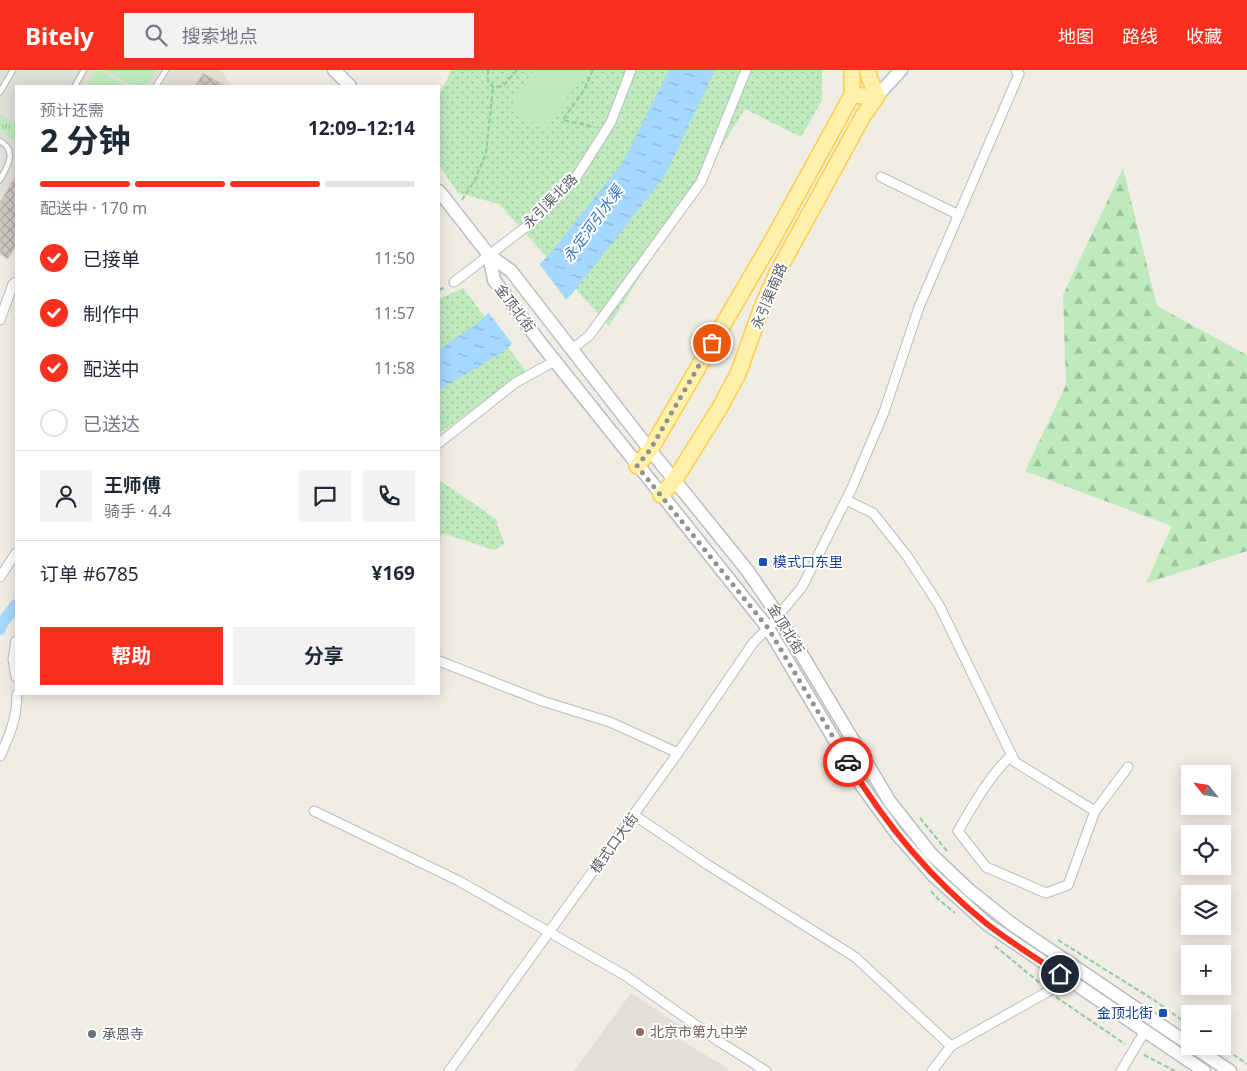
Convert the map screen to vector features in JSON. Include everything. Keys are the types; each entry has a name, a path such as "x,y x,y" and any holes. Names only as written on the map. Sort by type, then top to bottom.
{"main road":[{"path":"334,70 349,85"},
{"name":"永引渠南路","path":"637,466 650,450 773,239 852,95 852,70"},
{"path":"852,95 877,96 901,70"},
{"path":"852,95 871,72"},
{"path":"871,72 877,96"},
{"name":"永引渠南路","path":"661,495 674,481 719,409 738,374 762,307 789,249 863,116 877,96"},
{"path":"440,192 489,255"},
{"name":"金顶北街","path":"489,255 511,270 674,481 747,570 778,615 890,802 930,854 998,914 1181,1039"},
{"name":"金顶北街","path":"489,255 494,280 500,289 637,466 768,628 862,786 897,834 934,876 987,924 1204,1071"},
{"name":"金顶北街","path":"1205,1055 1230,1071"}],"street":[{"name":"永引渠北路","path":"454,282 535,220 575,179 611,122 631,70"},
{"path":"572,350 589,336 701,182 746,70"},
{"path":"778,615 802,587 846,500 884,412 919,307 1019,74 1016,70"},
{"path":"881,177 960,215"},
{"path":"0,320 15,283"},
{"path":"440,442 515,382 555,361"},
{"path":"846,500 873,513 907,556 939,605 1015,762 1095,811"},
{"path":"1,569 15,554"},
{"name":"模式口大街","path":"449,1071 634,815 753,643 778,615"},
{"path":"15,648 13,660 15,671"},
{"path":"440,661 542,701 610,722 678,753"},
{"path":"0,756 12,732 17,710 17,695"},
{"path":"1012,755 1004,762 970,810 958,831 986,867 1046,893 1068,885 1095,811 1128,767"},
{"path":"314,811 459,881 626,976 720,1042 766,1071"},
{"path":"634,815 708,865 854,957 951,1046"},
{"path":"932,1071 951,1046 1049,992 1067,962"},
{"path":"1121,1071 1144,1032"}],"lane":[{"path":"0,92 13,70"},
{"path":"76,85 84,70"},
{"path":"157,85 166,70"},
{"path":"0,141 9,150 11,157 0,180"}],"path":[{"path":"488,70 488,82 493,87"},
{"path":"493,87 503,86 517,70"},
{"path":"593,70 584,90 563,120 583,126 594,126 604,132"},
{"path":"453,209 475,180 486,153 493,87"},
{"path":"1231,1053 1247,1064"}],"shaded area":[{"path":"0,70 87,70 78,85 15,85 15,177 0,202"},
{"path":"87,70 221,70 230,84 230,85 78,85"},
{"name":"北京市第九中学","path":"631,993 681,1026 675,1037 728,1068 727,1071 574,1071"}],"green space":[{"path":"97,70 99,70 123,85 88,85"},
{"path":"106,70 156,70 147,85 131,85"},
{"path":"452,70 822,70 822,100 801,137 745,109 609,326 499,204 458,193 440,166 440,93"},
{"path":"534,70 585,70 545,132 510,107"},
{"path":"0,114 15,122 15,140 8,137 0,129"},
{"path":"1123,168 1157,306 1247,355 1247,551 1146,583 1172,526 1025,471 1066,385 1063,295"},
{"path":"463,288 526,371 440,433 440,299"},
{"path":"440,481 496,519 504,544 494,550 442,533 440,538"}],"water":[{"path":"669,70 715,70 664,177 570,296 501,353 440,389 440,349 479,322 549,255 623,162"}],"pier":[{"path":"538,262 567,301 514,346 487,311"}],"building":[{"path":"203,73 224,85 196,85"},
{"path":"15,177 15,247 8,259 0,254 0,202"}],"waterway":[{"name":"永定河引水渠","path":"0,629 15,606"}],"way so far":[{"path":"712,343 650,450 637,466 768,628 848,762"}],"place":[{"name":"模式口东里","path":"763,562"},
{"name":"金顶北街","path":"1163,1013"},
{"name":"北京市第九中学","path":"640,1032"},
{"name":"承恩寺","path":"92,1034"}],"route":[{"path":"848,762 862,786 897,834 934,876 987,924 1060,974"}]}
